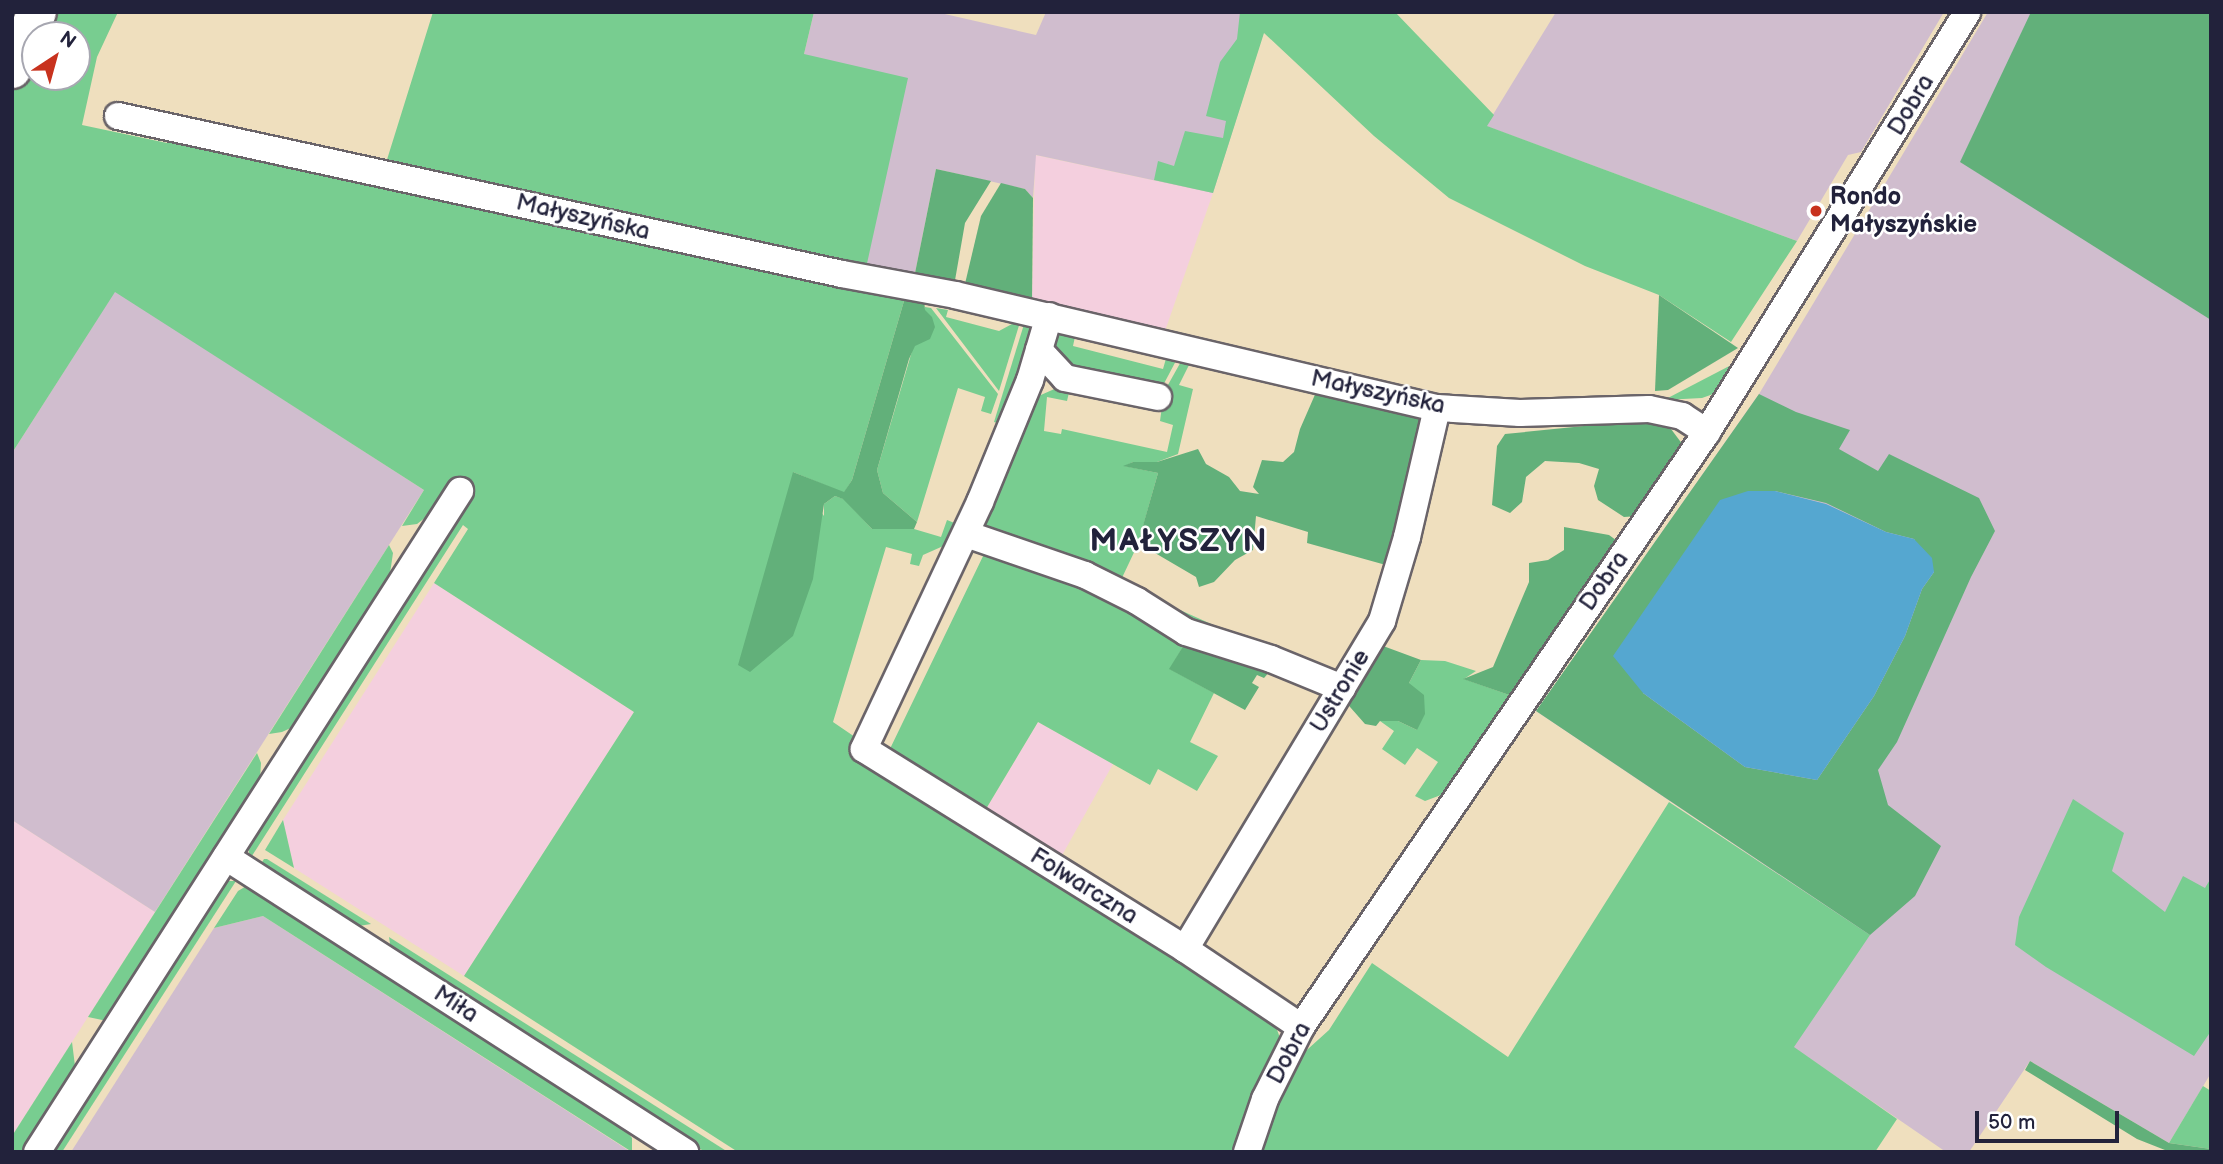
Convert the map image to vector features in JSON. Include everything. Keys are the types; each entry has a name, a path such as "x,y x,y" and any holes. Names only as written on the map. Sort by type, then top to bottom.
{"highway":[{"path":"12,69 37,12"}],"street":[{"name":"Dobra","path":"1247,1152 1265,1099 1301,1027 1707,432 1967,12"},
{"name":"Małyszyńska","path":"118,116 1049,316 1437,408 1520,413 1649,409 1682,416 1707,432"},
{"path":"1049,316 1039,350 966,534 1085,575 1137,601 1186,632 1271,659 1342,688"},
{"path":"1039,350 1065,379 1158,397"},
{"name":"Ustronie","path":"1185,949 1382,621 1407,537 1437,408"},
{"path":"37,1152 460,491"},
{"name":"Folwarczna","path":"966,534 864,748 1185,949 1301,1027"},
{"name":"Miła","path":"226,857 685,1152"}],"shaded area":[{"path":"814,12 936,12 1036,35 1046,12 1270,12 1213,193 1036,155 1033,198 1025,189 936,169 914,278 866,268 866,259 804,54"},
{"path":"1556,12 1944,12 1861,152 1848,155 1797,241 1486,126"},
{"path":"1988,12 2211,12 2211,1073 2169,1143 2030,1061 1969,1152 1946,1152 1793,1047 1869,935 1536,711 1759,394"},
{"path":"1035,155 1213,193 1165,331 1032,301"},
{"path":"115,291 424,490 155,912 12,820 12,453"},
{"path":"434,583 634,712 464,976 294,868 283,820"},
{"path":"1038,722 1113,764 1060,859 983,814"},
{"path":"12,820 155,912 12,1136"},
{"path":"263,916 631,1152 71,1152 214,928"}],"green space":[{"path":"12,12 118,12 97,57 91,84 91,21 21,21 21,91 90,91 82,125 167,143 173,136 906,294 852,480 844,493 793,472 824,516 824,504 835,496 844,499 872,529 914,529 941,537 947,520 957,524 950,543 923,555 919,566 910,564 912,554 886,547 833,722 1275,1024 1280,1038 1242,1123 1233,1152 738,1152 464,976 634,712 434,583 468,529 463,525 250,859 247,841 430,514 417,524 402,526 424,490 115,292 12,453"},
{"path":"433,12 814,12 804,54 908,78 866,268 385,166"},
{"path":"1240,12 1395,12 1494,115 1487,126 1797,241 1731,342 1659,295 1585,266 1449,198 1374,136 1264,33 1213,193 1154,180 1158,161 1174,166 1185,131 1223,138 1226,121 1206,116 1220,62 1237,39"},
{"path":"2031,12 2211,12 2211,320 1960,162"},
{"path":"936,169 991,181 965,223 954,286 914,278"},
{"path":"1001,183 1025,189 1033,198 1032,301 964,288 981,216"},
{"path":"906,294 924,298 925,310 932,317 935,327 930,339 915,346 909,359 877,470 883,493 917,522 914,529 872,529 843,499 835,496 824,504 813,579 793,636 750,672 738,665 793,472 844,492 852,480"},
{"path":"1659,295 1738,348 1668,390 1655,391"},
{"path":"925,307 931,308 998,394 991,414 981,411 985,397 958,388 917,522 883,493 877,470"},
{"path":"936,308 948,310 946,317 999,331 1021,319 999,391"},
{"path":"1025,321 1035,328 1005,425 994,422"},
{"path":"1064,331 1076,332 1073,346 1163,369 1167,355 1178,357 1159,393 1065,373 1049,352 1057,334"},
{"path":"1183,358 1191,361 1179,385 1193,389 1178,454 1157,462 1133,462 1125,466 1158,473 1138,544 1120,582 1176,616 1180,610 1294,661 1341,674 1337,681 1186,626 1114,585 973,529 1025,402 1071,384 1067,401 1047,397 1044,431 1061,434 1062,429 1167,452 1173,425 1160,421 1164,392"},
{"path":"1737,362 1716,393 1702,398 1664,400"},
{"path":"1317,390 1423,414 1393,567 1307,543 1308,532 1256,516 1253,550 1235,560 1214,582 1199,587 1196,577 1138,543 1158,473 1123,466 1133,462 1157,462 1198,449 1206,464 1229,477 1240,491 1259,494 1253,487 1262,460 1283,462 1294,452 1300,429"},
{"path":"1759,394 1796,412 1850,430 1839,449 1878,471 1889,454 1979,498 1995,531 1971,577 1897,742 1878,770 1888,805 1941,846 1915,896 1870,935 1536,711","holes":["1775,491 1826,503 1886,532 1914,539 1934,572 1922,589 1905,636 1874,696 1817,780 1745,767 1643,693"]},
{"path":"1654,419 1665,421 1683,445 1638,516 1624,517 1598,500 1594,486 1599,469 1579,463 1545,461 1526,477 1522,502 1510,513 1492,505 1497,446 1505,434"},
{"path":"1564,527 1609,535 1620,543 1515,697 1463,679 1493,667 1529,582 1529,563 1548,560 1564,550"},
{"path":"389,545 393,553 389,580 295,726 269,734"},
{"path":"986,550 1111,595 1187,640 1170,669 1214,693 1190,742 1218,756 1197,791 1158,769 1150,785 1038,722 983,814 887,755"},
{"path":"1187,640 1271,670 1264,678 1257,675 1252,683 1259,687 1245,710 1169,669"},
{"path":"1375,643 1421,660 1409,683 1424,695 1425,714 1417,730 1398,721 1380,721 1376,726 1365,724 1343,699"},
{"path":"1421,660 1445,661 1476,671 1464,679 1515,697 1449,792 1425,801 1415,796 1438,762 1417,748 1405,765 1382,749 1394,731 1380,721 1398,721 1417,730 1409,683"},
{"path":"257,753 261,763 260,779 107,1021 88,1017"},
{"path":"2073,799 2124,833 2112,871 2165,912 2183,876 2205,888 2211,878 2211,1031 2194,1056 2046,967 2015,945 2019,917"},
{"path":"1669,802 1870,935 1794,1047 1897,1119 1875,1152 1258,1152 1298,1058 1329,1030 1372,963 1508,1057"},
{"path":"283,820 294,868 265,850"},
{"path":"264,859 371,924 353,927 259,867"},
{"path":"227,881 236,881 62,1152 50,1152 218,886"},
{"path":"248,885 622,1125 632,1138 632,1152 263,916 214,928 238,891"},
{"path":"389,937 728,1152 705,1152 397,956 391,950"},
{"path":"72,1042 75,1066 65,1088 24,1152 12,1152 12,1136"},
{"path":"2030,1061 2169,1143 2211,1149 2211,1152 2170,1152 2137,1139 2025,1070"},
{"path":"2203,1086 2211,1091 2211,1149 2169,1143"}],"water":[{"path":"1748,491 1775,491 1826,504 1886,532 1914,539 1932,558 1934,572 1922,589 1905,636 1874,696 1817,780 1745,767 1643,693 1613,656 1720,500"}],"place":[{"name":"Rondo Małyszyńskie","path":"1816,211"}],"district":[{"name":"MAŁYSZYN","path":"1179,542"}]}
